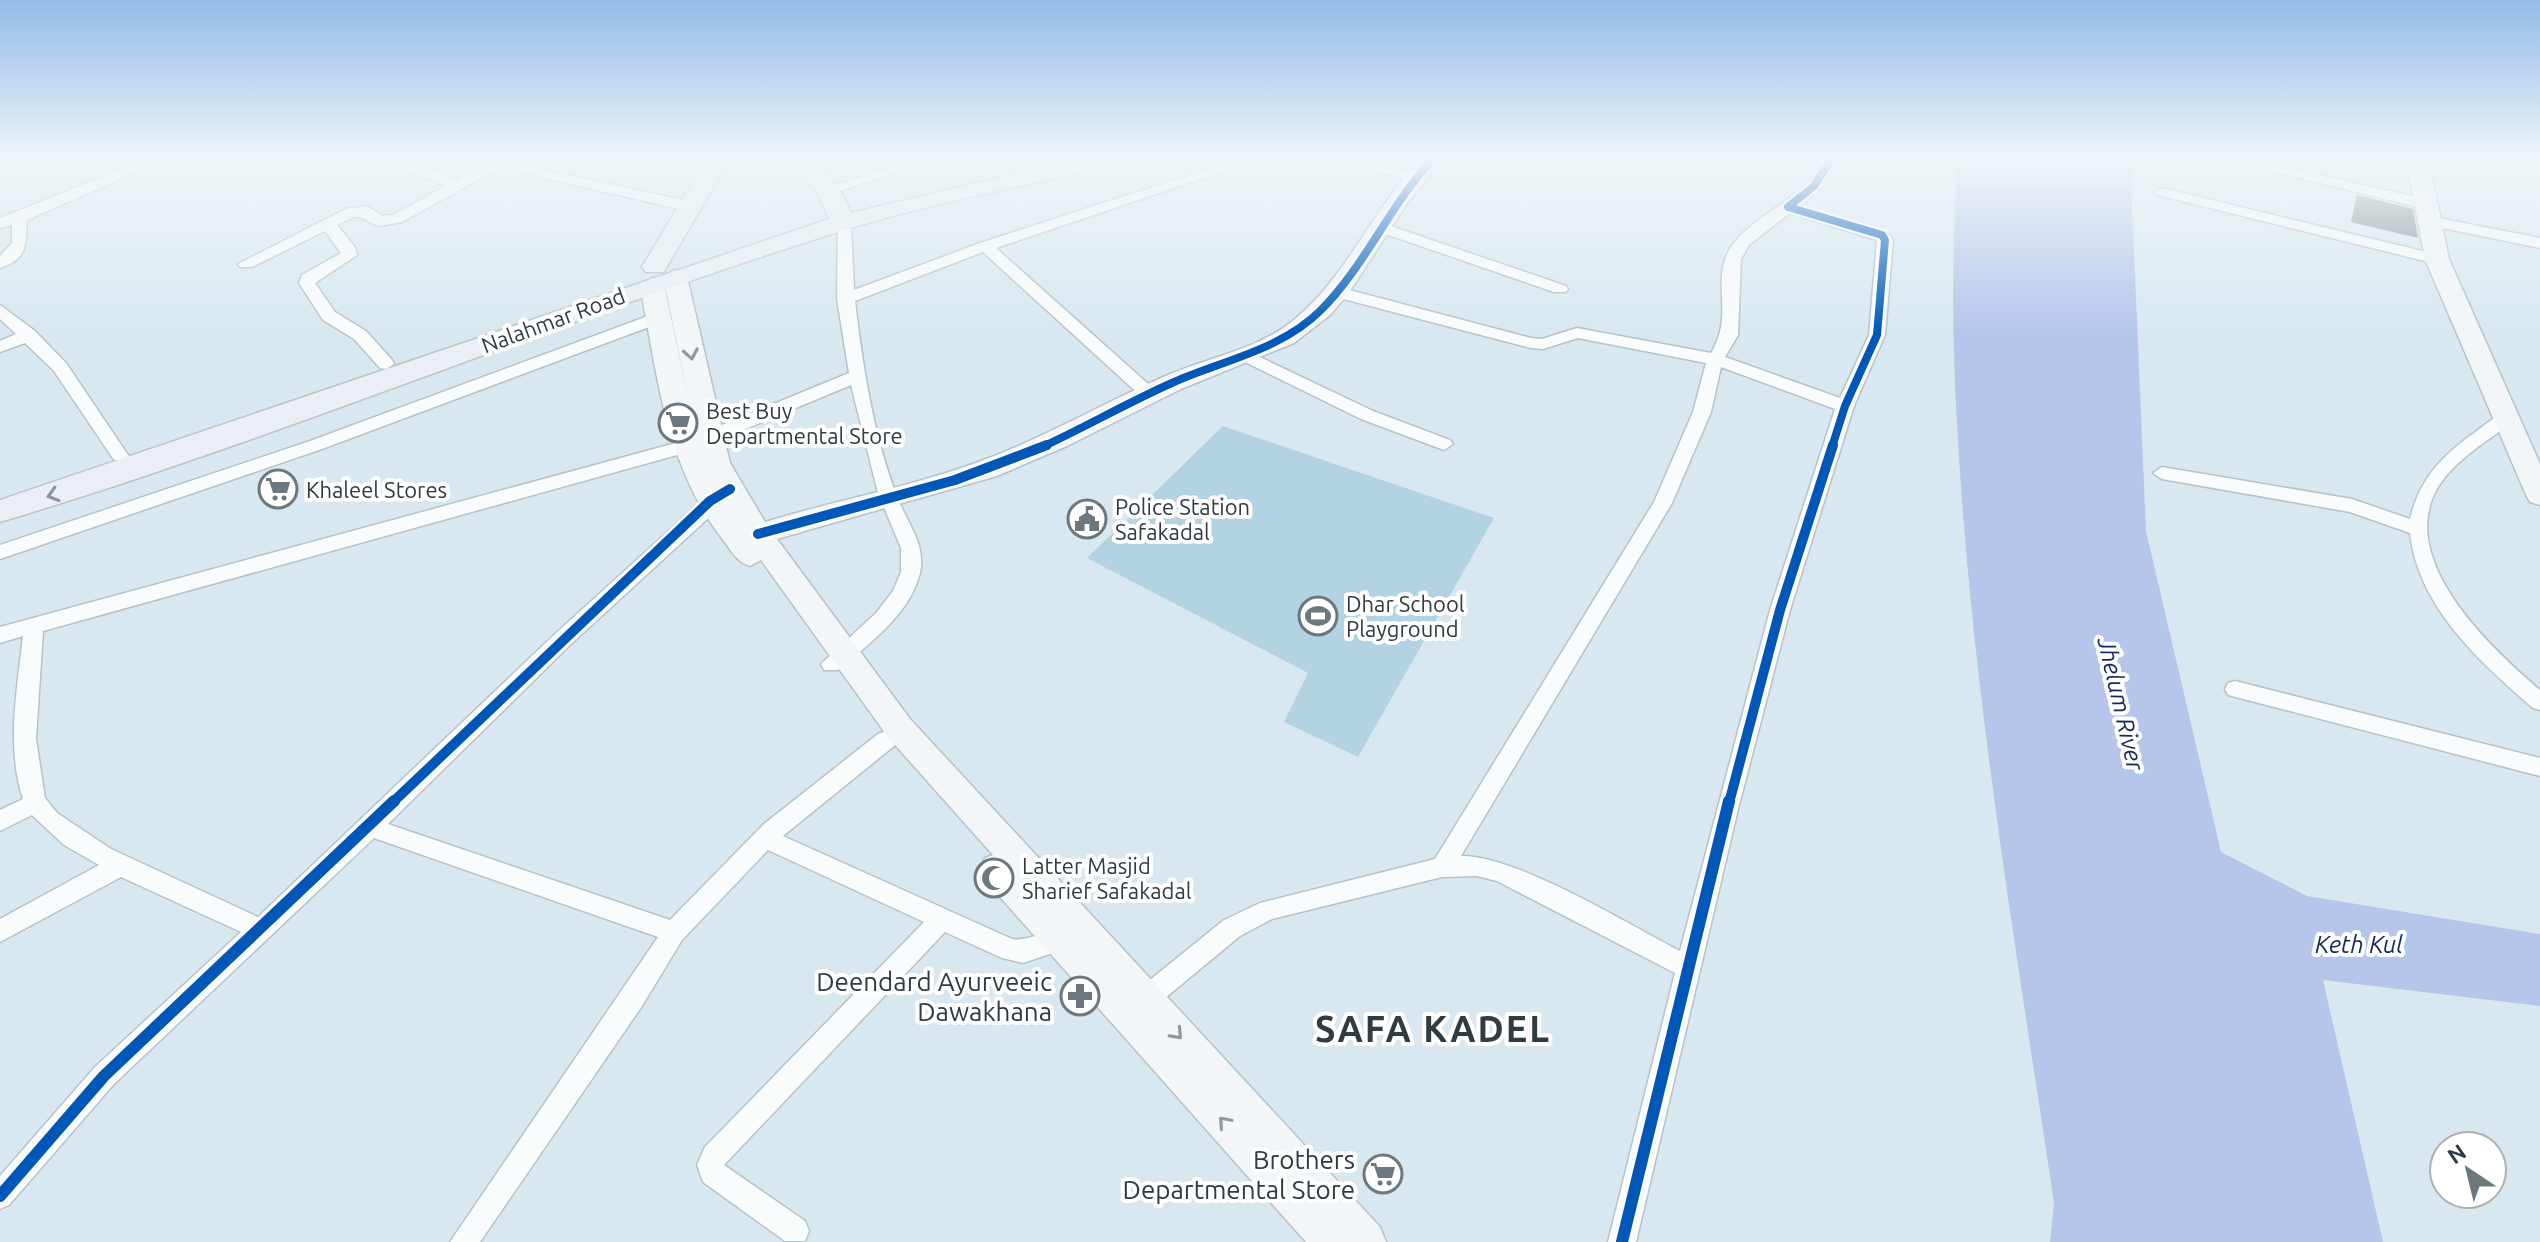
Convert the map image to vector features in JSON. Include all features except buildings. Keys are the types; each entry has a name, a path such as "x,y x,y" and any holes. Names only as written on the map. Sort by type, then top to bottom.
{"main road":[{"path":"689,216 661,276 659,317 699,443 720,495 838,659 1365,1242"},
{"name":"Nalahmar Road","path":"0,487 120,456 292,405 661,276 811,216"},
{"path":"758,534 817,515 889,499 1018,457 1299,328 1338,292 1389,216"},
{"path":"2427,216 2437,259 2540,495"},
{"path":"661,276 699,443"},
{"name":"Nalahmar Road","path":"0,511 126,472 386,364 661,276"},
{"path":"720,495 758,534 886,740 1059,940 1333,1242"}],"street":[{"path":"0,223 25,216"},
{"path":"246,264 346,216"},
{"path":"373,216 379,221 402,216"},
{"path":"837,216 855,377 889,499 906,529 912,556 907,584 886,613 838,659"},
{"path":"845,299 985,246 1078,216"},
{"path":"1442,867 1663,503 1702,412 1715,359 1730,335 1733,259 1743,242 1776,216"},
{"path":"1622,1242 1780,610 1845,406 1877,335 1885,240 1871,229 1822,216"},
{"path":"2260,216 2437,259"},
{"path":"2441,216 2540,243"},
{"path":"0,263 16,252 22,239 20,218"},
{"path":"328,224 347,247 349,255 308,278 307,283 329,316 360,335 386,364"},
{"path":"1382,228 1560,289"},
{"path":"985,246 1150,395"},
{"path":"1338,292 1531,343 1543,344 1577,333 1715,359 1845,406"},
{"path":"0,310 60,367 120,456"},
{"path":"0,552 316,445 659,317"},
{"path":"0,347 29,335"},
{"path":"1245,355 1367,415 1444,444"},
{"path":"0,635 699,443 855,377"},
{"path":"2505,419 2456,455 2426,492 2415,528 2431,573 2458,625 2540,702"},
{"path":"2162,473 2337,503 2415,528"},
{"path":"0,1196 104,1076 720,495"},
{"path":"34,625 25,719 27,762 35,803 75,843 262,930"},
{"path":"2235,689 2540,767"},
{"path":"464,1242 633,998 674,932 765,838 886,740"},
{"path":"0,821 35,803"},
{"path":"370,827 674,932"},
{"path":"765,838 1010,950 1023,952 1059,940"},
{"path":"0,931 123,864"},
{"path":"1144,1000 1232,928 1268,910 1442,867 1477,866 1502,872 1689,968"},
{"path":"795,1231 712,1173 710,1165 714,1156 942,919"}],"shaded area":[{"name":"Dhar School Playground","path":"1223,426 1494,518 1358,757 1284,722 1308,673 1087,558"}],"water":[{"path":"1955,216 2132,216 2146,531 2221,852 2307,896 2540,934 2540,1006 2323,980 2383,1242 2050,1242 2054,1203 1991,773 1971,601 1957,424"}],"cycle path":[{"path":"758,534 987,469 1058,440 1172,383 1286,337 1321,310 1339,289 1388,216"},
{"path":"1622,1242 1727,809 1780,610 1845,406 1877,335 1885,240 1882,235 1818,216"},
{"path":"0,1196 104,1076 710,501 730,489"}],"place":[{"name":"Best Buy Departmental Store","path":"678,423"},
{"name":"Khaleel Stores","path":"278,489"},
{"name":"Police Station Safakadal","path":"1087,519"},
{"name":"Dhar School Playground","path":"1318,616"},
{"name":"Latter Masjid Sharief Safakadal","path":"994,878"},
{"name":"Deendard Ayurveeic Dawakhana","path":"1080,996"},
{"name":"Brothers Departmental Store","path":"1383,1174"}],"district":[{"name":"SAFA KADEL","path":"1433,1028"}],"water label":[{"name":"Jhelum River","path":"2121,704"},
{"name":"Keth Kul","path":"2359,944"}]}
